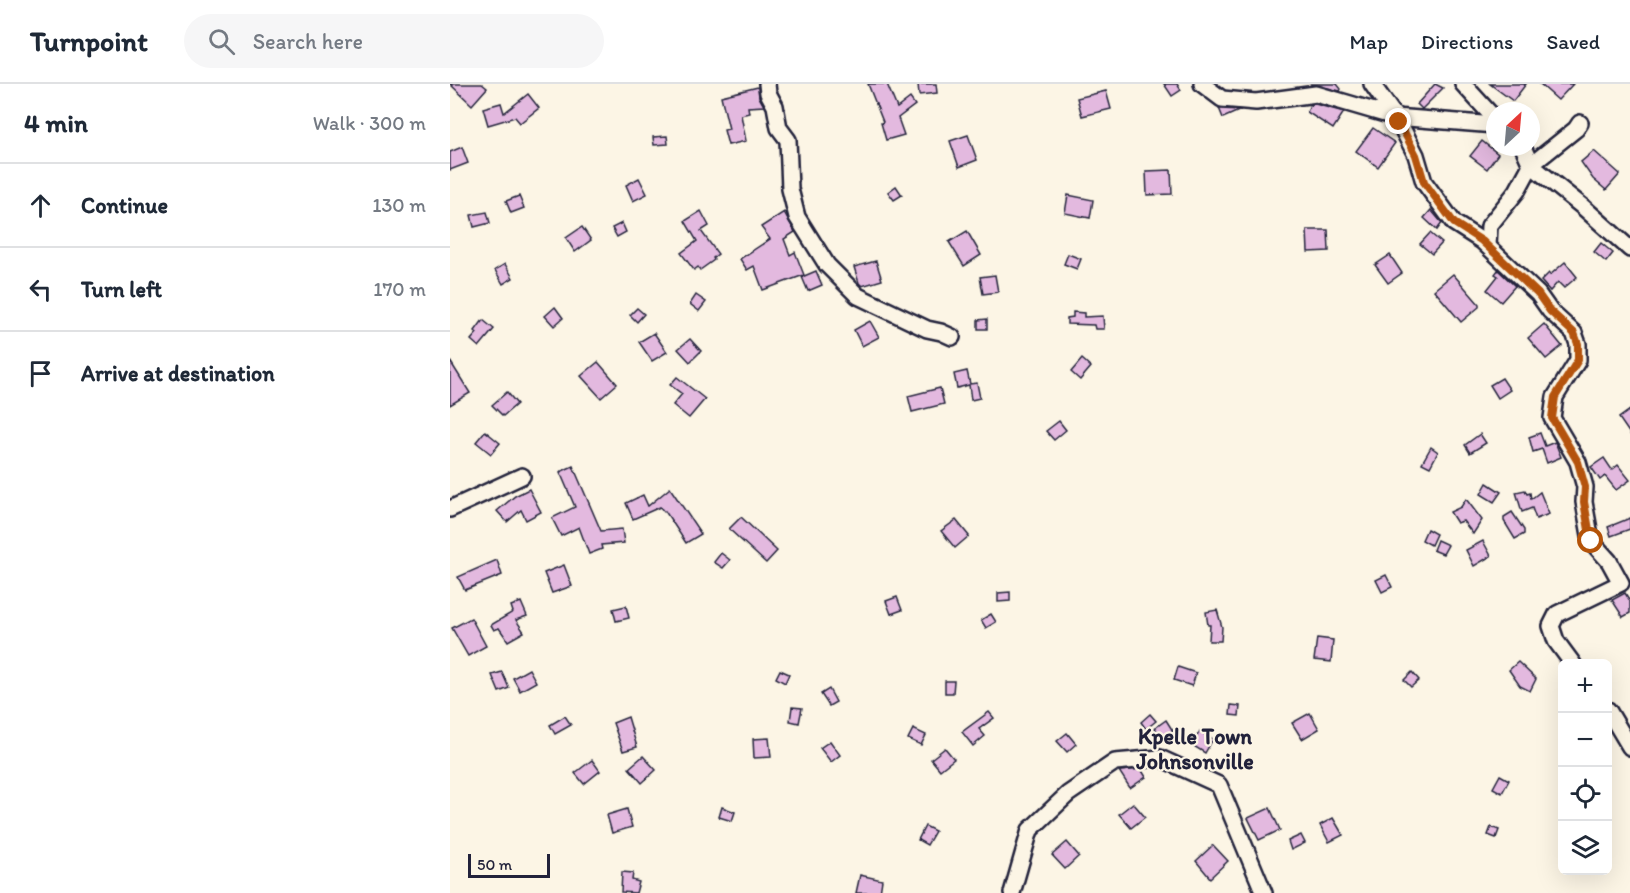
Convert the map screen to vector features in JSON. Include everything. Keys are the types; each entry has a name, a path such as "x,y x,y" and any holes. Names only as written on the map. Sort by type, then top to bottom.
{"street":[{"path":"767,84 768,93 775,106 779,128 788,140 790,189 797,217 827,265 858,296 927,329 952,337"},
{"path":"1202,84 1222,99 1256,102 1316,94 1395,117 1486,124"},
{"path":"1372,84 1395,117 1416,155 1424,182 1454,223 1488,246 1518,278 1538,294 1550,311 1574,333 1578,344 1578,360 1555,397 1552,418 1578,462 1585,487 1584,502 1591,541 1609,561 1621,583 1557,614 1551,626 1556,641 1570,659"},
{"path":"1463,84 1486,109"},
{"path":"1488,246 1489,226 1516,191 1531,165 1580,123"},
{"path":"1526,156 1531,165 1630,249"},
{"path":"450,509 522,476"},
{"path":"1610,713 1630,747"},
{"path":"1012,893 1030,830 1068,794 1115,762 1160,758 1219,785 1264,893"}],"building":[{"path":"450,84 482,84 487,88 472,105"},
{"path":"868,84 887,84 897,108 910,98 915,105 898,118 904,135 886,140 881,123 883,122"},
{"path":"918,84 936,84 937,93 919,95"},
{"path":"1164,84 1177,84 1181,90 1172,96"},
{"path":"1310,84 1337,84 1341,89 1340,91"},
{"path":"1435,84 1443,88 1422,109 1417,104"},
{"path":"1490,84 1526,84 1513,101"},
{"path":"1540,84 1573,84 1558,100"},
{"path":"758,87 759,97 764,106 748,107 749,113 741,115 746,141 728,145 724,130 729,129 721,96"},
{"path":"1106,91 1111,109 1082,116 1077,98"},
{"path":"528,94 539,108 520,123 515,117 488,125 483,108 501,103 504,113"},
{"path":"1311,104 1344,112 1333,129 1307,112"},
{"path":"1219,108 1221,109 1241,110 1223,118"},
{"path":"1373,128 1395,143 1378,167 1356,151"},
{"path":"968,135 977,160 959,167 950,141"},
{"path":"667,136 668,144 654,145 653,137"},
{"path":"1482,141 1486,144 1486,156 1497,156 1487,169 1470,156"},
{"path":"462,147 468,163 450,170 450,152"},
{"path":"1594,151 1620,174 1606,190 1593,179 1581,162"},
{"path":"1171,170 1172,194 1147,195 1146,171"},
{"path":"639,178 647,194 633,201 626,185"},
{"path":"896,186 902,195 894,200 888,192"},
{"path":"1068,195 1093,200 1090,218 1065,213"},
{"path":"519,196 524,208 511,213 506,201"},
{"path":"1431,210 1442,223 1437,230 1424,218"},
{"path":"701,211 709,226 701,231 718,254 713,258 714,260 700,270 698,267 694,270 681,253 697,241 685,221"},
{"path":"487,212 490,223 474,227 471,215"},
{"path":"784,212 795,232 784,239 790,255 795,252 804,275 763,290 754,266 747,270 740,259 770,239 761,227"},
{"path":"622,223 626,232 617,237 612,228"},
{"path":"582,227 591,240 575,252 566,238"},
{"path":"1307,230 1328,230 1329,251 1308,252"},
{"path":"967,231 981,255 964,266 949,242"},
{"path":"1430,233 1442,243 1432,254 1420,244"},
{"path":"1601,243 1613,253 1606,262 1594,252"},
{"path":"1068,254 1081,259 1077,269 1064,264"},
{"path":"1390,255 1402,273 1388,283 1375,265"},
{"path":"876,261 882,280 862,286 854,267"},
{"path":"1565,262 1577,277 1564,288 1558,282 1550,291 1541,281"},
{"path":"505,264 513,278 503,284 495,270"},
{"path":"1498,270 1515,286 1501,302 1487,290 1498,276 1495,274"},
{"path":"816,271 822,285 808,291 802,277"},
{"path":"1453,274 1479,304 1479,307 1461,322 1434,290"},
{"path":"995,275 998,292 983,294 980,277"},
{"path":"696,295 706,302 699,311 690,304"},
{"path":"555,307 563,318 554,326 545,316"},
{"path":"637,308 644,314 637,322 630,315"},
{"path":"1073,312 1084,313 1084,317 1103,316 1104,329 1095,329 1094,325 1067,324 1067,318 1073,317"},
{"path":"987,319 987,329 978,329 978,320"},
{"path":"483,320 494,329 479,347 471,340"},
{"path":"870,321 879,337 862,346 854,330"},
{"path":"1544,324 1562,346 1546,359 1528,338"},
{"path":"654,333 667,352 652,361 639,342"},
{"path":"690,339 701,351 690,362 678,349"},
{"path":"1082,359 1091,367 1080,380 1071,372"},
{"path":"450,361 470,393 450,405"},
{"path":"598,362 617,384 601,398 581,376"},
{"path":"967,371 970,384 977,383 980,398 971,400 969,385 957,388 954,374"},
{"path":"677,377 705,399 689,418 673,405 682,394 670,385"},
{"path":"1502,378 1510,390 1498,398 1490,385"},
{"path":"940,388 944,404 912,412 908,396"},
{"path":"507,392 517,404 503,416 492,405"},
{"path":"1630,410 1630,434 1619,418"},
{"path":"1059,421 1066,430 1054,440 1046,431"},
{"path":"485,431 500,443 491,454 476,442"},
{"path":"1540,433 1545,446 1555,442 1561,457 1547,463 1542,449 1533,452 1529,437"},
{"path":"1480,434 1486,443 1470,453 1465,445"},
{"path":"1431,447 1438,452 1430,467 1422,463"},
{"path":"1604,458 1612,470 1618,465 1630,480 1616,490 1605,476 1600,480 1591,467"},
{"path":"573,466 601,531 622,529 624,543 601,545 602,549 589,554 579,527 561,536 552,518 575,507 560,472"},
{"path":"1487,483 1501,492 1494,502 1481,494"},
{"path":"670,488 701,534 686,543 660,507 633,519 626,503 643,495 648,506"},
{"path":"529,489 541,512 526,520 521,510 507,522 497,511 515,496"},
{"path":"1525,490 1527,494 1530,493 1531,499 1540,492 1549,514 1536,519 1532,508 1522,512 1516,492"},
{"path":"1466,499 1482,520 1473,534 1463,521 1457,523 1450,512 1461,507"},
{"path":"1512,512 1524,530 1524,534 1515,539 1504,521 1504,517"},
{"path":"741,517 777,551 766,563 729,529"},
{"path":"1630,518 1630,529 1611,536 1608,527"},
{"path":"956,520 969,536 955,548 941,531"},
{"path":"1427,529 1436,534 1431,545 1422,540"},
{"path":"1437,540 1448,545 1443,554 1433,550"},
{"path":"1483,541 1491,556 1474,566 1466,550"},
{"path":"721,553 730,560 723,568 714,562"},
{"path":"497,560 502,575 465,590 458,577"},
{"path":"564,565 572,586 552,593 544,573"},
{"path":"1386,575 1392,587 1382,592 1376,580"},
{"path":"1010,592 1010,601 998,602 998,593"},
{"path":"1625,593 1630,601 1630,613 1623,617 1612,600"},
{"path":"897,597 902,610 891,614 886,601"},
{"path":"521,602 527,616 516,620 524,632 508,641 499,628 494,630 491,625 513,612 511,606"},
{"path":"626,606 629,618 616,621 613,609"},
{"path":"1217,610 1222,627 1221,641 1209,641 1210,625 1208,625 1206,612"},
{"path":"991,614 996,622 986,628 981,620"},
{"path":"471,618 486,646 468,656 452,628"},
{"path":"1317,638 1333,640 1331,662 1314,660"},
{"path":"1518,662 1536,679 1530,691 1520,686 1509,670"},
{"path":"1178,667 1196,673 1192,686 1174,680"},
{"path":"529,669 536,682 520,691 513,678"},
{"path":"780,670 789,674 785,683 776,678"},
{"path":"502,672 509,688 499,692 492,675"},
{"path":"1412,672 1419,680 1411,687 1404,680"},
{"path":"945,681 954,681 953,693 945,693"},
{"path":"829,689 836,702 829,706 821,694"},
{"path":"1231,705 1240,706 1239,716 1230,715"},
{"path":"792,707 802,708 799,723 790,721"},
{"path":"989,712 994,718 979,729 985,736 973,746 962,732"},
{"path":"1310,713 1319,729 1302,739 1292,723"},
{"path":"1150,714 1156,721 1146,729 1141,722"},
{"path":"565,716 571,725 555,734 550,725"},
{"path":"628,717 637,747 623,751 613,723"},
{"path":"1166,720 1173,731 1162,738 1155,728"},
{"path":"913,729 926,735 921,745 908,739"},
{"path":"1200,731 1213,739 1205,753 1192,745"},
{"path":"1067,733 1076,744 1067,752 1057,741"},
{"path":"769,738 771,757 754,758 753,739"},
{"path":"830,741 840,755 831,762 820,748"},
{"path":"945,748 954,759 940,770 931,759"},
{"path":"643,756 656,770 642,783 629,768"},
{"path":"592,760 600,771 584,784 575,773"},
{"path":"1141,769 1146,777 1130,788 1119,771"},
{"path":"1500,775 1509,780 1502,793 1493,788"},
{"path":"1133,803 1145,817 1131,828 1119,814"},
{"path":"722,807 735,812 732,821 719,817"},
{"path":"1270,808 1280,830 1259,840 1248,818"},
{"path":"627,809 632,827 612,833 607,815"},
{"path":"1333,818 1343,835 1329,842 1320,825"},
{"path":"925,826 935,831 927,845 918,840"},
{"path":"1491,827 1499,830 1496,838 1488,835"},
{"path":"1301,835 1305,843 1291,850 1288,841"},
{"path":"1067,842 1079,856 1065,869 1052,855"},
{"path":"1213,845 1228,861 1210,878 1196,861"},
{"path":"622,872 633,873 632,880 639,882 636,893 621,892"},
{"path":"860,875 882,880 880,893 856,893"}],"district":[{"name":"Kpelle Town Johnsonville","path":"1195,748"}],"route":[{"path":"1399,122 1416,155 1424,182 1454,223 1482,241 1506,263 1518,278 1538,294 1550,311 1574,333 1578,344 1578,360 1555,397 1552,418 1578,462 1585,487 1584,502 1591,541"}]}
